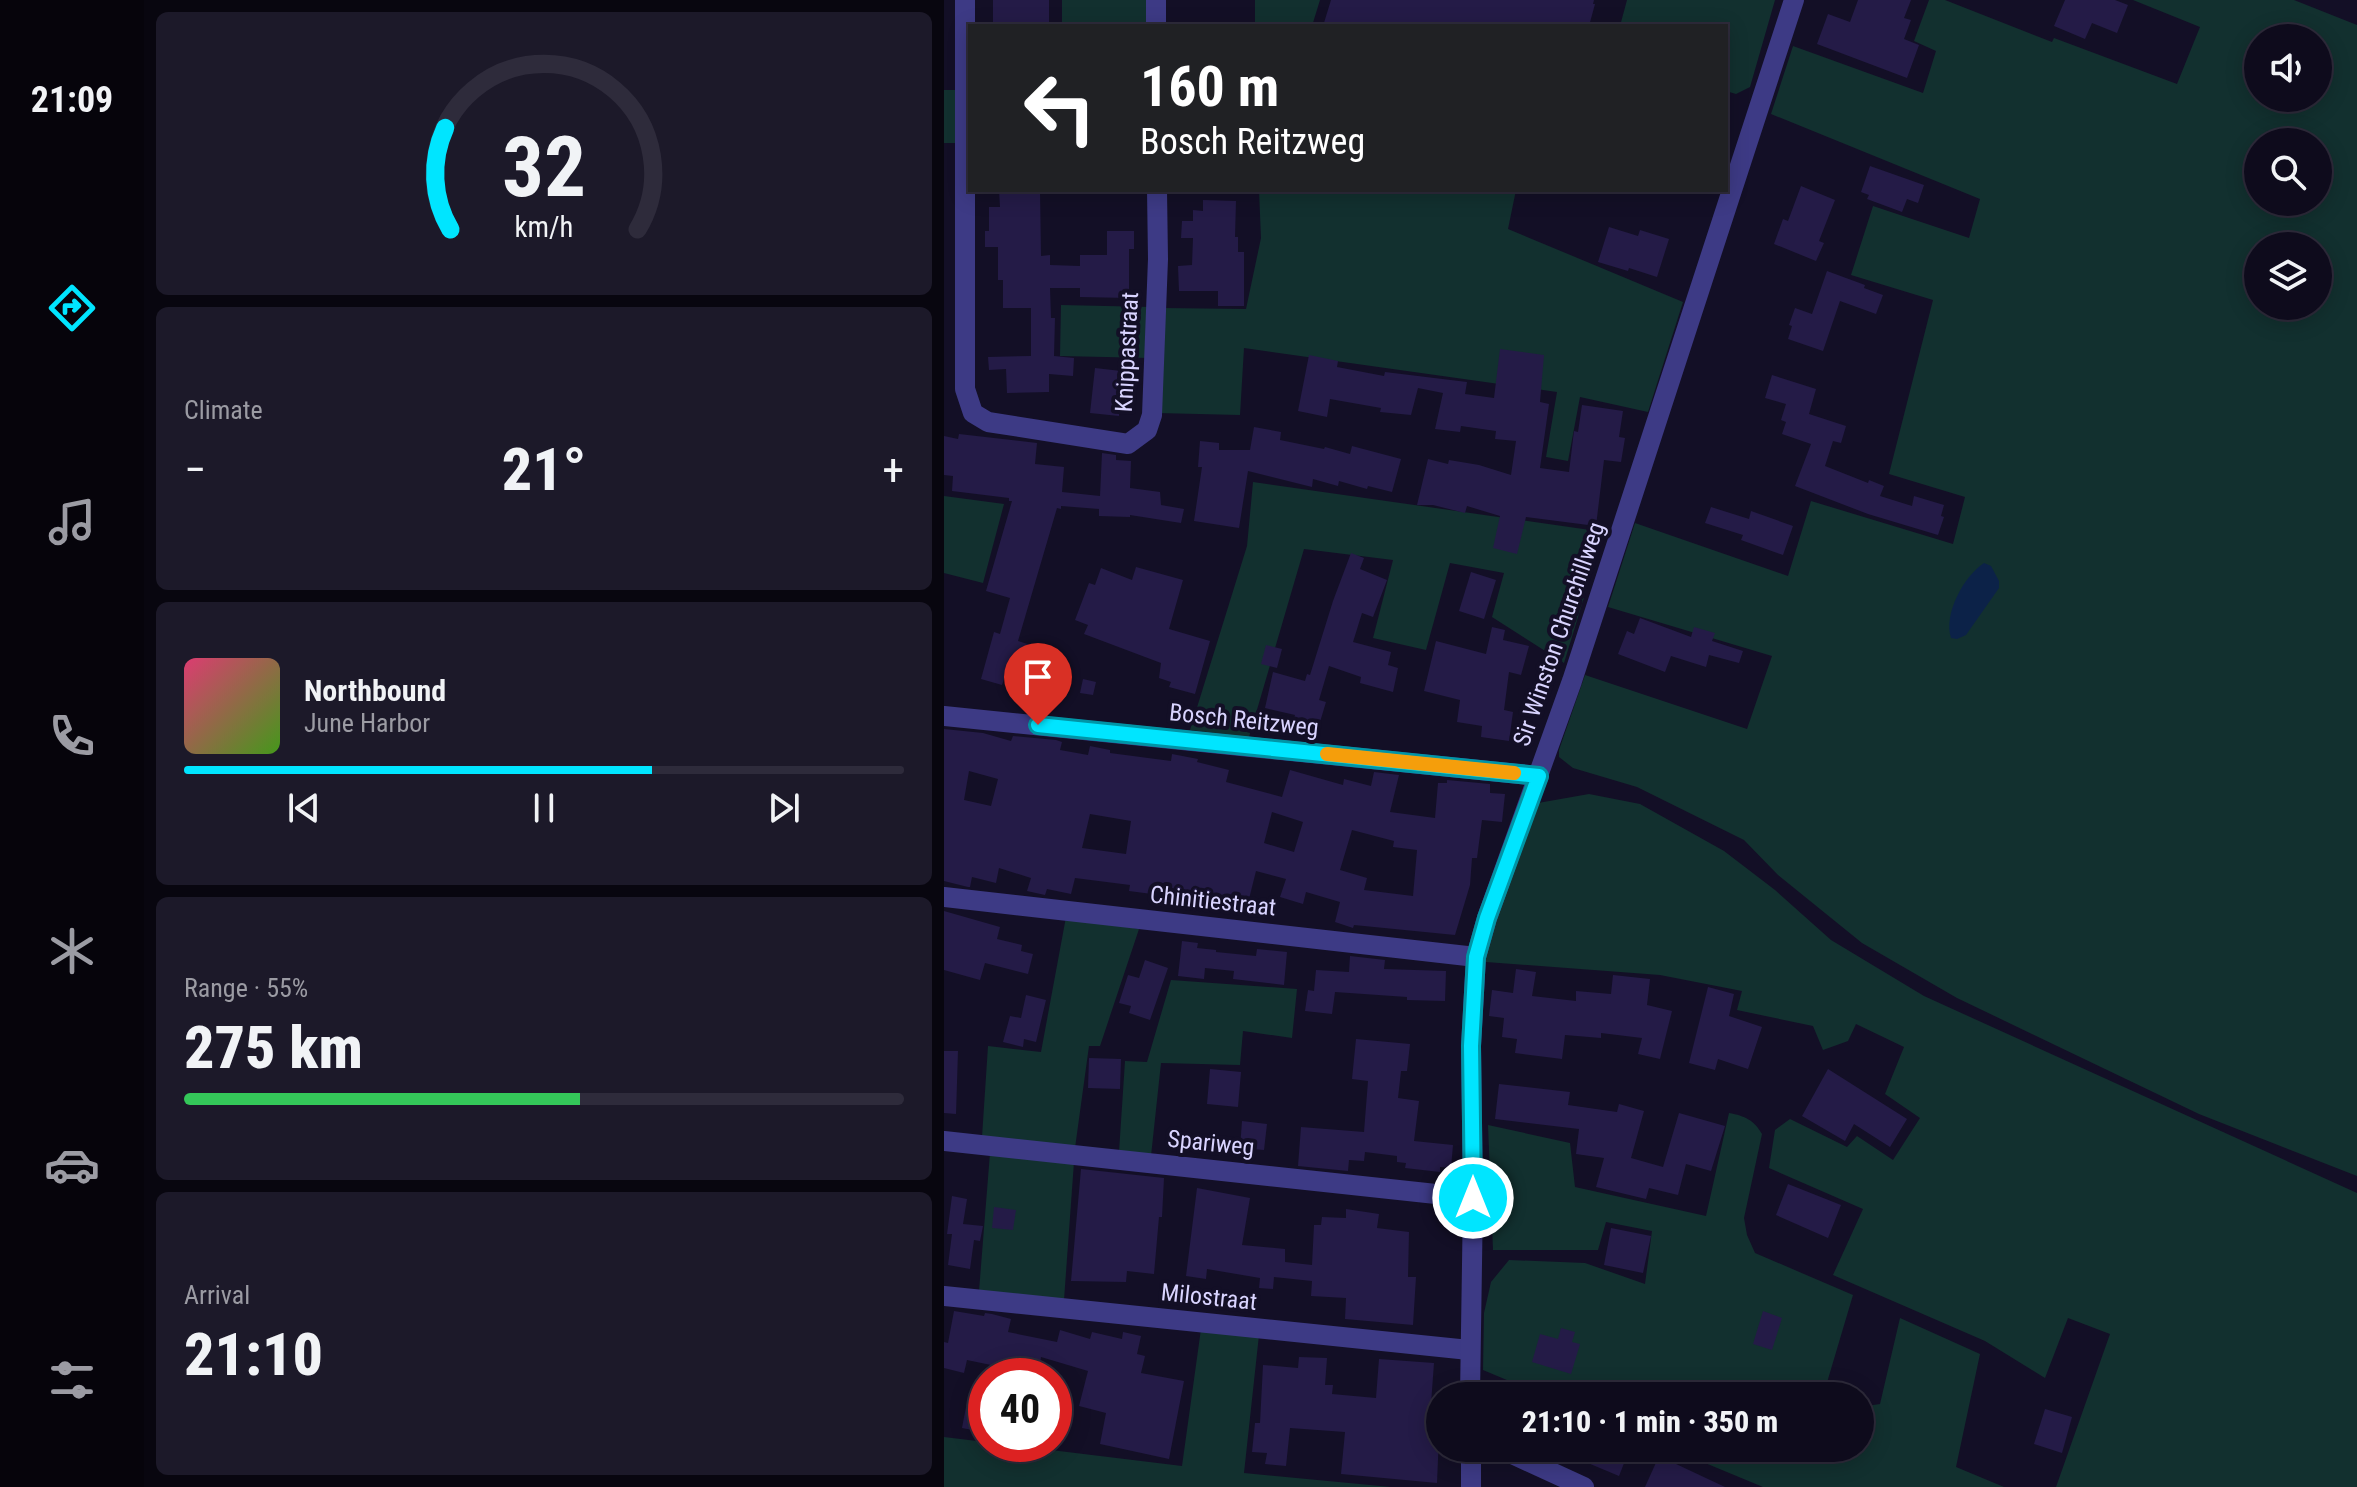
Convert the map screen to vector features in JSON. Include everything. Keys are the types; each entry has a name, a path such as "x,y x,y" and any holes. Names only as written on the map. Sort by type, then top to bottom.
{"street":[{"name":"Knippastraat","path":"965,0 965,389 973,413 988,422 1128,444 1147,430 1152,415 1158,259 1157,192"},
{"path":"1156,0 1156,24"},
{"name":"Sir Winston Churchillweg","path":"1470,1382 1473,1198 1471,1046 1476,957 1487,918 1572,681 1794,0"},
{"name":"Bosch Reitzweg","path":"944,716 1539,776"},
{"name":"Chinitiestraat","path":"944,897 1476,957"},
{"name":"Spariweg","path":"944,1141 1473,1198"},
{"name":"Milostraat","path":"944,1296 1469,1350"},
{"path":"1471,1462 1471,1487"},
{"path":"1530,1462 1584,1487"}],"green space":[{"path":"1062,0 1150,0 1150,24 1062,24"},
{"path":"1255,0 1320,0 1313,24 1255,24"},
{"path":"1627,0 1775,0 1750,87 1736,94 1728,92 1728,24 1621,24"},
{"path":"1929,0 1945,0 2052,42 2054,38 2177,84 2200,27 2133,0 2294,0 2357,25 2357,1176 2199,1114 1957,998 1862,943 1778,875 1744,840 1637,787 1573,768 1559,757 1585,675 1747,729 1772,656 1608,607 1635,523 1788,576 1811,501 1953,544 1965,497 1889,474 1933,300 1851,275 1873,206 1969,238 1980,199 1771,114 1793,46 1923,93 1936,51 1914,41"},
{"path":"944,90 958,90 960,143 944,143"},
{"path":"1259,192 1516,192 1508,229 1683,302 1648,412 1580,397 1568,461 1546,457 1557,392 1244,348 1240,415 1157,413 1161,308 1246,309 1261,238"},
{"path":"1061,305 1151,307 1150,358 1060,356"},
{"path":"1253,482 1604,532 1564,663 1492,617 1504,573 1450,563 1426,650 1373,638 1393,560 1304,549 1249,737 1190,730 1247,546"},
{"path":"944,496 1004,504 983,583 944,573"},
{"path":"1589,794 1640,804 1724,851 1775,890 1831,940 1924,996 2357,1193 2357,1487 2056,1487 2110,1334 2068,1318 2045,1378 1985,1341 1833,1275 1863,1209 1769,1168 1775,1130 1790,1119 1847,1147 1857,1136 1893,1160 1920,1118 1885,1094 1904,1047 1856,1024 1848,1041 1823,1050 1813,1026 1737,1010 1742,991 1660,975 1486,962 1486,948 1538,803"},
{"path":"1066,917 1139,929 1100,1046 1089,1046 1075,1148 982,1137 988,1046 1041,1052"},
{"path":"1171,980 1297,989 1292,1038 1243,1031 1240,1065 1161,1063 1151,1156 1119,1152 1125,1061 1147,1062"},
{"path":"1729,1113 1748,1119 1762,1134 1744,1218 1755,1253 1853,1295 1827,1382 1512,1382 1483,1370 1484,1313 1491,1282 1509,1260 1585,1263 1645,1284 1652,1231 1606,1222 1598,1250 1493,1250 1488,1125 1570,1143 1575,1187 1706,1216"},
{"path":"990,1153 1074,1162 1064,1300 979,1291"},
{"path":"1900,1318 1980,1354 1956,1467 2004,1487 1763,1487 1703,1462 1874,1462 1874,1405 1880,1404"},
{"path":"1201,1329 1259,1335 1244,1473 1391,1487 944,1487 944,1437 968,1440 968,1462 1072,1462 1072,1453 1182,1466"}],"water":[{"path":"1984,563 1991,566 1999,588 1966,635 1951,638 1950,618 1957,596 1969,577"}],"building":[{"path":"993,0 1049,0 1049,24 993,24"},
{"path":"1331,0 1594,0 1595,4 1590,24 1324,24"},
{"path":"1858,0 1911,0 1904,18 1911,20 1904,39 1919,45 1907,78 1817,44 1828,14 1850,22"},
{"path":"2065,0 2115,0 2128,5 2117,33 2092,23 2085,39 2054,26"},
{"path":"1870,166 1924,185 1918,203 1907,199 1902,212 1867,199 1869,195 1861,192"},
{"path":"1801,186 1835,200 1819,241 1824,243 1816,261 1774,244 1783,219 1788,221"},
{"path":"999,192 1040,192 1041,256 1050,255 1050,265 1080,266 1080,255 1107,255 1107,231 1134,231 1134,249 1129,249 1129,298 1080,297 1080,288 1050,288 1051,318 1055,318 1054,356 1074,358 1073,376 1049,374 1049,392 1007,393 1006,369 989,370 988,357 1031,356 1031,308 1003,308 1003,280 998,280 998,247 985,247 989,207 1000,207"},
{"path":"1203,200 1236,201 1235,237 1238,237 1238,252 1244,252 1244,306 1218,306 1218,291 1179,291 1178,266 1192,265 1193,238 1181,238 1182,221 1193,221 1193,210 1203,211"},
{"path":"1609,227 1638,236 1640,230 1669,239 1657,277 1598,262"},
{"path":"1827,271 1883,295 1876,314 1840,301 1823,351 1788,339 1795,308 1812,314"},
{"path":"1500,349 1544,355 1540,402 1549,404 1540,468 1569,472 1574,431 1578,432 1582,405 1623,411 1619,437 1625,438 1621,462 1604,460 1596,526 1526,517 1517,554 1493,548 1500,516 1467,506 1465,513 1433,505 1417,505 1428,459 1448,464 1449,460 1479,465 1511,475 1516,441 1495,439 1496,431 1461,426 1460,432 1435,429 1443,393 1418,388 1411,415 1380,412 1381,408 1330,399 1327,417 1298,411 1309,355 1338,361 1337,367 1384,376 1385,372 1467,382 1465,394 1494,398"},
{"path":"1095,368 1121,371 1119,416 1090,413"},
{"path":"1772,375 1816,389 1809,414 1846,426 1841,443 1833,441 1825,466 1884,486 1880,496 1912,506 1914,496 1944,505 1938,535 1868,514 1795,486 1811,444 1782,434 1786,422 1781,420 1786,404 1765,398"},
{"path":"1254,427 1281,432 1280,440 1350,454 1352,446 1401,459 1392,492 1339,481 1338,486 1313,479 1312,487 1248,471 1239,528 1194,521 1202,467 1198,467 1200,441 1219,443 1219,450 1250,450"},
{"path":"959,434 1037,443 1035,464 1064,467 1062,492 1100,496 1102,453 1116,455 1116,460 1131,461 1130,488 1160,492 1161,505 1184,509 1181,523 1130,515 1099,516 1099,509 1057,508 1018,641 1053,652 1047,673 1054,676 1050,690 1005,676 1002,685 981,679 994,632 1000,634 1010,598 986,591 1012,501 1009,498 952,491 953,476 944,475 944,436 958,439"},
{"path":"1711,507 1749,519 1751,511 1793,526 1783,555 1741,540 1743,535 1705,523"},
{"path":"1351,553 1364,558 1360,569 1387,580 1373,617 1362,613 1353,642 1391,652 1388,665 1398,668 1393,692 1360,683 1361,677 1329,666 1319,700 1326,702 1317,732 1292,724 1295,715 1265,708 1273,672 1305,681 1307,674 1310,675"},
{"path":"1136,567 1183,580 1169,629 1210,641 1195,694 1169,687 1171,682 1159,678 1161,663 1084,634 1088,625 1075,620 1089,583 1095,585 1101,568 1132,580"},
{"path":"1471,572 1496,580 1484,619 1459,611"},
{"path":"1640,618 1691,637 1694,627 1715,633 1712,641 1743,651 1739,663 1709,655 1706,667 1671,656 1665,672 1618,654 1627,631 1634,634"},
{"path":"1492,627 1505,630 1503,640 1529,646 1521,675 1509,672 1504,710 1513,712 1509,741 1481,737 1482,726 1457,722 1460,700 1424,691 1436,641 1486,654"},
{"path":"1266,645 1282,649 1277,668 1261,664"},
{"path":"1083,679 1096,682 1093,695 1080,693"},
{"path":"944,729 983,733 1011,741 1013,736 1056,740 1062,742 1060,750 1088,755 1090,746 1110,750 1110,753 1171,761 1172,754 1198,759 1197,762 1229,770 1226,782 1282,797 1290,770 1343,785 1344,779 1371,786 1374,772 1399,775 1390,812 1435,818 1438,783 1447,783 1447,780 1490,784 1490,793 1505,794 1502,822 1482,820 1477,858 1472,858 1470,885 1455,935 1354,925 1353,928 1335,922 1340,902 1306,892 1303,904 1280,897 1286,879 1256,871 1245,915 1189,898 1188,902 1129,891 1130,885 1075,878 1071,894 1047,889 1045,895 1027,891 1031,878 999,868 996,883 972,877 968,887 944,881","holes":["969,771 998,779 991,806 964,800","1272,812 1303,822 1294,852 1264,843","1090,814 1131,821 1126,854 1082,848","1352,830 1394,841 1393,847 1417,850 1413,896 1364,890 1367,878 1340,870"]},
{"path":"944,911 1000,927 997,939 1022,945 1021,951 1033,954 1028,974 985,963 980,980 944,970"},
{"path":"1182,941 1198,943 1197,948 1216,952 1256,956 1257,949 1287,952 1284,985 1233,979 1234,971 1205,968 1204,979 1178,976"},
{"path":"1350,956 1385,960 1384,969 1446,971 1445,1001 1335,992 1332,1014 1305,1011 1308,990 1314,991 1316,970 1349,972"},
{"path":"1145,960 1168,968 1150,1020 1129,1013 1131,1006 1119,1003 1128,975 1139,978"},
{"path":"1516,969 1536,972 1532,996 1576,1001 1576,991 1611,994 1613,975 1650,979 1647,1005 1672,1011 1660,1059 1638,1054 1642,1038 1601,1033 1601,1038 1565,1035 1562,1059 1515,1053 1517,1039 1502,1037 1504,1018 1489,1016 1492,990 1513,993"},
{"path":"1708,987 1734,994 1729,1016 1762,1027 1748,1069 1718,1059 1715,1070 1689,1063"},
{"path":"1026,995 1046,1000 1036,1042 1024,1039 1023,1047 1003,1042 1010,1016 1021,1018"},
{"path":"1356,1039 1410,1044 1407,1071 1401,1071 1398,1098 1419,1101 1414,1141 1453,1145 1451,1168 1440,1167 1440,1172 1405,1168 1406,1163 1397,1162 1397,1156 1365,1152 1364,1161 1349,1160 1348,1171 1298,1166 1301,1127 1364,1132 1368,1081 1352,1079"},
{"path":"944,1051 958,1051 956,1114 944,1113"},
{"path":"1089,1058 1121,1059 1120,1089 1088,1088"},
{"path":"1210,1069 1241,1072 1238,1107 1207,1104"},
{"path":"1828,1069 1907,1119 1890,1147 1854,1124 1845,1141 1802,1116"},
{"path":"1499,1084 1570,1092 1568,1105 1617,1112 1619,1104 1644,1111 1631,1158 1663,1167 1679,1113 1725,1126 1711,1171 1686,1164 1678,1195 1649,1188 1646,1199 1596,1187 1604,1158 1576,1154 1579,1129 1495,1119"},
{"path":"1242,1121 1267,1124 1264,1150 1240,1148"},
{"path":"1081,1169 1164,1178 1154,1274 1127,1271 1126,1282 1071,1281"},
{"path":"1788,1184 1841,1205 1828,1238 1776,1215"},
{"path":"1197,1188 1250,1198 1242,1245 1285,1249 1285,1262 1312,1265 1314,1225 1321,1225 1322,1217 1346,1218 1346,1209 1379,1214 1377,1228 1409,1232 1408,1277 1416,1277 1413,1325 1345,1319 1346,1298 1311,1296 1312,1281 1274,1277 1273,1289 1259,1288 1260,1278 1207,1269 1206,1279 1186,1276"},
{"path":"952,1196 967,1199 963,1224 983,1226 980,1241 974,1240 970,1269 948,1265 952,1234 947,1234"},
{"path":"994,1207 1016,1210 1013,1230 992,1228"},
{"path":"1611,1228 1651,1236 1643,1273 1604,1265"},
{"path":"954,1311 1011,1319 1008,1332 1057,1342 1060,1330 1090,1339 1092,1332 1122,1339 1123,1332 1141,1336 1137,1354 1145,1356 1141,1373 1184,1381 1169,1459 1100,1444 1106,1413 1079,1406 1088,1371 1072,1366 1072,1358 968,1358 964,1373 944,1368 944,1342 948,1343"},
{"path":"1763,1311 1782,1318 1772,1350 1753,1344"},
{"path":"1561,1328 1575,1332 1572,1342 1580,1344 1571,1374 1532,1362 1540,1334 1558,1339"},
{"path":"1299,1357 1327,1358 1325,1385 1333,1385 1332,1394 1376,1398 1379,1359 1434,1363 1433,1382 1426,1382 1426,1462 1438,1462 1437,1483 1341,1474 1345,1432 1290,1428 1286,1466 1265,1464 1267,1453 1252,1452 1255,1423 1260,1423 1263,1365 1298,1368"},
{"path":"966,1407 968,1407 968,1429 962,1428"},
{"path":"2045,1409 2072,1417 2062,1453 2034,1444"},
{"path":"1586,1462 1624,1462 1619,1476"},
{"path":"1656,1462 1672,1462 1725,1487 1645,1487"}],"slow traffic":[{"path":"1327,754 1514,773"}],"route":[{"path":"1038,725 1539,776 1487,918 1476,957 1471,1046 1473,1198"}]}
